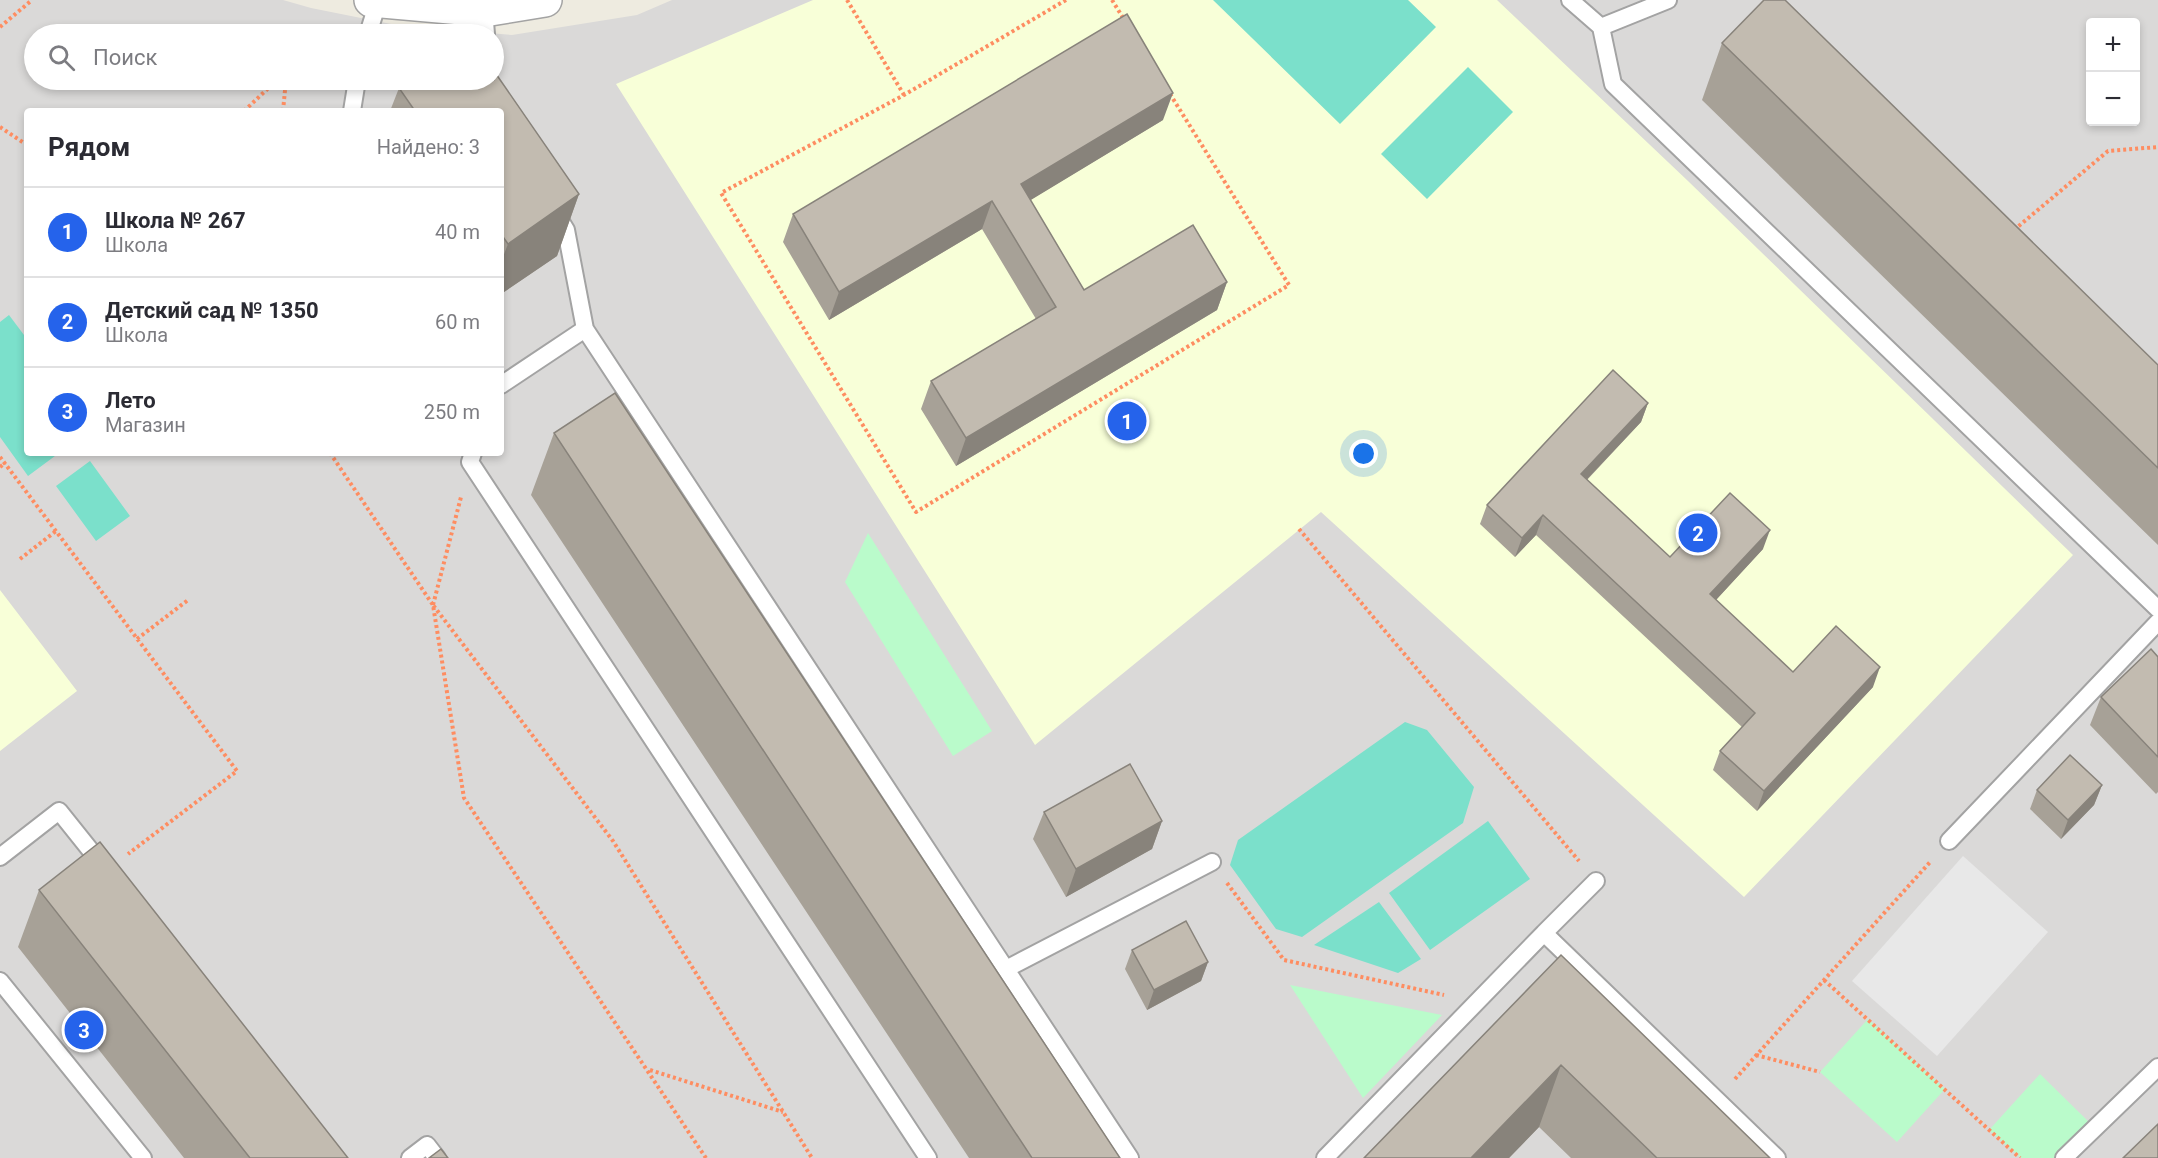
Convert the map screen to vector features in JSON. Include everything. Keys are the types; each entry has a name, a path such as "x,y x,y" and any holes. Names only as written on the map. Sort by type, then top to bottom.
{"street":[{"path":"374,1 485,22 545,0"}],"lane":[{"path":"1570,0 1601,27 1613,84 2158,609"},
{"path":"1601,27 1668,0"},
{"path":"370,24 374,1"},
{"path":"352,108 355,90"},
{"path":"548,201 566,230 585,329 1130,1158"},
{"path":"504,383 585,329"},
{"path":"472,457 928,1158"},
{"path":"1949,841 2158,622"},
{"path":"0,857 60,811 110,875"},
{"path":"1006,969 1212,862"},
{"path":"1324,1158 1596,881"},
{"path":"1544,933 1778,1158"},
{"path":"0,981 143,1158"},
{"path":"2064,1158 2158,1067"},
{"path":"410,1158 427,1145 437,1158"}],"path":[{"path":"0,27 32,0"},
{"path":"847,0 904,95"},
{"path":"1066,0 904,95 722,193 916,512 1289,285 1167,88"},
{"path":"1112,0 1130,30"},
{"path":"247,108 266,90"},
{"path":"283,108 285,90"},
{"path":"0,127 24,143"},
{"path":"2014,230 2108,151 2158,147"},
{"path":"332,456 433,605 613,841 812,1158"},
{"path":"0,457 237,771 110,875"},
{"path":"472,457 433,605 464,798 706,1158"},
{"path":"0,467 5,464"},
{"path":"1299,529 1596,881"},
{"path":"20,559 56,531"},
{"path":"137,639 188,600"},
{"path":"1717,1099 1949,841"},
{"path":"1212,862 1284,960 1477,1002"},
{"path":"1824,980 2020,1158"},
{"path":"1756,1055 1820,1071"},
{"path":"648,1070 783,1113"}],"shaded area":[{"path":"0,0 283,0 391,24 24,24 24,90 504,90 504,34 637,15 672,0 2158,0 2158,1158 0,1158"},
{"path":"813,0 1497,0 1688,181 2073,555 1744,897 1321,512 1035,745 616,84"},
{"path":"1213,0 1408,0 1436,27 1340,124"},
{"path":"1468,67 1513,112 1427,199 1381,154"},
{"path":"9,315 24,335 24,456 55,456 28,476 0,437 0,322"},
{"path":"90,461 130,516 96,541 56,486"},
{"path":"0,590 77,691 0,751"},
{"path":"1405,722 1427,730 1474,787 1463,823 1302,937 1276,929 1230,865 1238,840"},
{"path":"1488,821 1530,879 1430,950 1389,893"},
{"path":"1963,856 2048,932 1937,1056 1852,981"},
{"path":"1379,902 1421,959 1398,973 1314,945"}],"green space":[{"path":"868,533 992,731 953,756 845,582"},
{"path":"1290,985 1442,1015 1363,1098"},
{"path":"1868,1019 1945,1089 1897,1142 1820,1072"},
{"path":"2040,1074 2090,1123 2056,1158 2021,1158 1989,1130"}],"building":[{"path":"1764,0 1785,0 2158,365 2158,468 1722,43"},
{"path":"1127,14 1173,93 1021,184 1084,290 1193,225 1227,282 966,438 931,381 1056,307 992,201 839,292 793,214"},
{"path":"504,85 579,194 508,244 504,238 504,108 413,108 400,90 504,90"},
{"path":"1613,370 1648,403 1581,474 1670,557 1730,493 1770,530 1710,594 1793,672 1836,626 1880,667 1764,791 1720,751 1755,713 1543,515 1522,538 1487,505"},
{"path":"615,393 1120,1158 1032,1158 554,433"},
{"path":"2151,649 2158,657 2158,757 2101,697"},
{"path":"2070,755 2102,785 2068,820 2037,790"},
{"path":"1130,764 1162,821 1076,869 1044,812"},
{"path":"100,842 348,1158 250,1158 39,890"},
{"path":"1186,921 1208,962 1154,990 1132,950"},
{"path":"1561,955 1770,1158 1657,1158 1561,1065 1471,1158 1364,1158"},
{"path":"2158,1124 2158,1158 2123,1158"},
{"path":"441,1149 448,1158 429,1158"}],"place":[{"name":"Школа № 267","path":"1127,421"},
{"name":"Детский сад № 1350","path":"1698,533"},
{"name":"Лето","path":"84,1030"}]}
